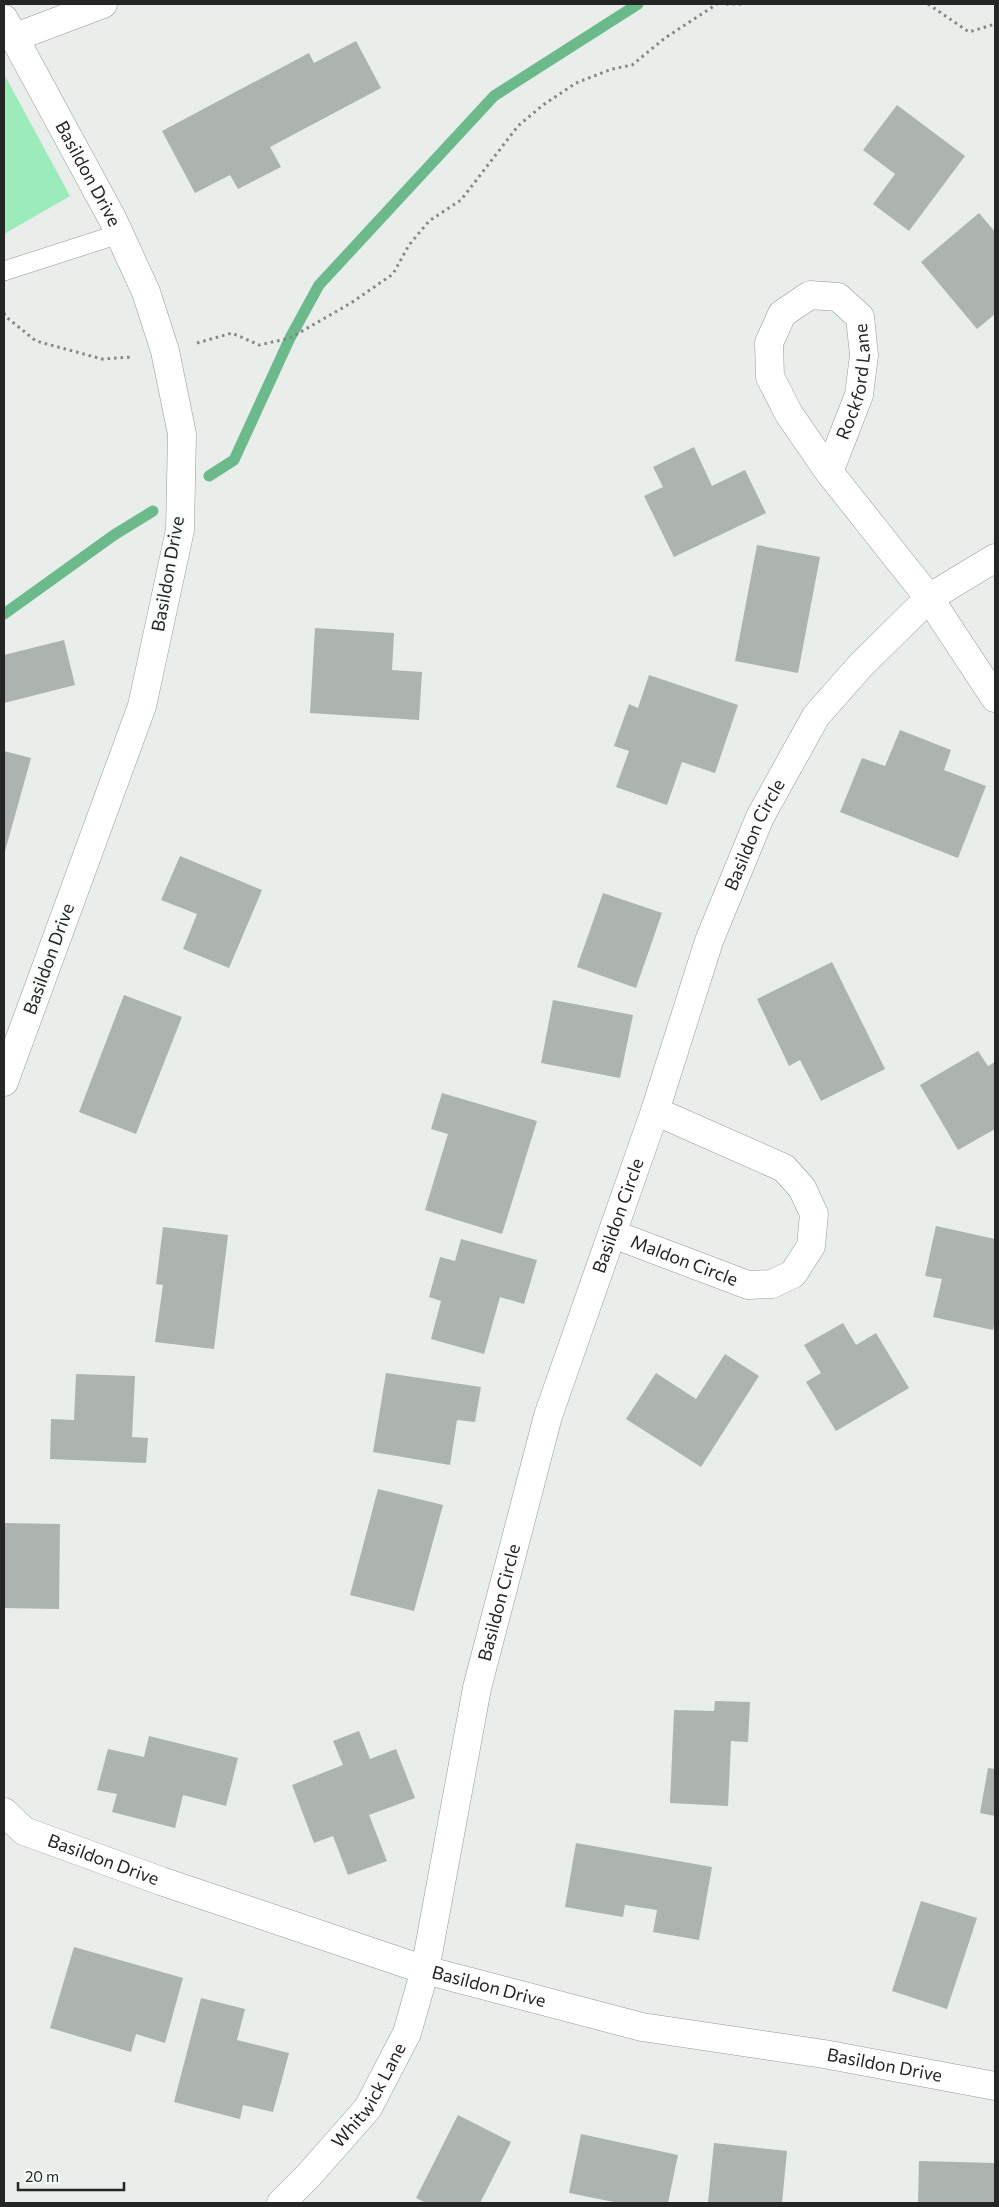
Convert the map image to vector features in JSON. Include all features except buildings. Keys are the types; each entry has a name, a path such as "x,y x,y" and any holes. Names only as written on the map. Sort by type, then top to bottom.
{"street":[{"path":"8,29 103,4"},
{"name":"Basildon Drive","path":"4,1082 142,706 180,530 182,434 165,351 146,292 119,234 8,29"},
{"name":"Rockford Lane","path":"828,472 859,395 864,355 860,317 838,297 810,295 782,314 769,343 770,377 789,414 828,472 929,598 995,698"},
{"name":"Basildon Circle","path":"425,1970 479,1678 548,1416 655,1111 709,941 760,818 816,716 861,665 929,598 995,558"},
{"name":"Maldon Circle","path":"612,1234 748,1285 772,1284 793,1274 811,1246 814,1214 802,1188 784,1168 655,1111"},
{"name":"Basildon Drive","path":"4,1812 24,1832 161,1881 425,1970 642,2027 824,2054 995,2086"},
{"name":"Whitwick Lane","path":"281,2203 310,2175 368,2108 407,2033 425,1970"}],"lane":[{"path":"4,271 119,234"}],"path":[{"path":"195,344 232,333 259,345 290,338 352,303 393,274 409,245 429,221 461,200 518,126 537,110 576,83 612,69 632,65 665,38 717,4"},
{"path":"726,4 743,4"},
{"path":"928,4 970,32 995,24"},
{"path":"4,312 36,341 102,359 136,356"}],"green space":[{"path":"4,74 70,196 4,234"}],"waterway":[{"path":"209,476 234,460 290,338 319,285 494,96 638,4"},
{"path":"4,614 114,535 153,511"}]}
